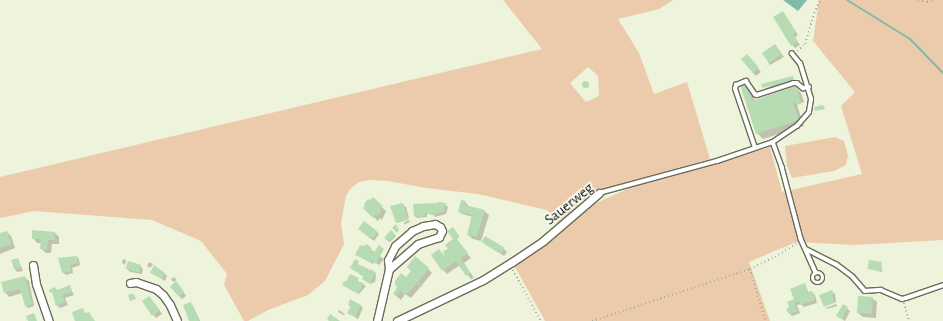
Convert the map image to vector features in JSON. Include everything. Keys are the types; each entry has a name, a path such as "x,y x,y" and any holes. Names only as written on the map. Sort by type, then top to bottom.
{"street":[{"name":"Sauerweg","path":"397,321 483,280 512,262 544,241 599,193"},
{"path":"377,321 389,268 390,255 401,239 423,226 435,224 440,227 442,231 439,237 418,244 404,255 393,267 389,268"},
{"path":"33,265 36,284 49,321"},
{"path":"130,283 136,282 148,285 163,295 170,305 177,321"}],"lane":[{"name":"Sauerweg","path":"599,193 717,161 773,142 797,126 809,112 811,107 809,87 800,64 792,54"},
{"path":"755,148 737,95 736,85 746,81 757,95 793,83 797,83 803,88 809,87"},
{"path":"773,142 782,167 801,240 816,273"},
{"path":"806,249 836,264 853,277 866,291 881,290 902,299 943,285"}],"path":[{"path":"792,54 805,44 814,13 820,0"},
{"path":"918,0 927,2 933,0"},
{"path":"592,321 750,269 775,257 801,240"},
{"path":"512,262 515,273 541,321"},
{"path":"750,269 766,321"},
{"path":"902,299 909,321"}],"shaded area":[{"path":"503,0 673,0 659,9 618,19 639,53 654,94 687,82 710,159 594,192 559,225 547,210 478,194 426,188 388,181 370,180 359,182 351,188 346,196 341,223 344,244 325,281 308,295 268,310 248,321 244,321 224,285 227,274 201,241 152,220 34,211 0,218 0,177 542,49","holes":["588,67 598,76 599,96 586,102 570,83"]},
{"path":"783,0 807,0 798,11"},
{"path":"819,0 943,0 943,240 855,245 796,242 749,262 770,321 545,321 514,265 562,232 592,205 636,185 678,175 770,147 782,192 862,174 841,106 855,92 813,41"},
{"path":"835,137 844,141 848,155 846,165 834,171 792,178 787,166 785,146"}],"building":[{"path":"783,11 796,32 793,34 798,42 791,46 773,17"},
{"path":"775,44 782,54 769,63 762,53"},
{"path":"747,54 759,68 753,73 741,59"},
{"path":"793,76 794,80 762,88 761,84"},
{"path":"585,81 588,84 585,87 582,84"},
{"path":"746,84 752,101 796,86 801,103 796,105 795,102 793,103 799,120 756,134 740,85"},
{"path":"823,105 825,109 815,111 814,107"},
{"path":"373,197 383,206 380,209 382,211 373,218 363,208 368,199 370,200"},
{"path":"461,200 466,201 465,205 485,210 477,237 467,235 472,215 458,212"},
{"path":"438,202 446,203 444,212 432,215 425,213 425,215 421,217 414,216 413,204 436,204"},
{"path":"403,203 408,220 396,223 390,206"},
{"path":"364,221 377,231 375,236 371,239 358,229"},
{"path":"396,224 399,230 397,233 392,228"},
{"path":"453,227 459,236 456,238 468,253 460,258 470,273 466,276 456,261 442,271 431,255 439,249 445,257 443,251 448,249 445,245 453,239 447,231"},
{"path":"32,230 55,232 55,240 48,240 47,249 40,249 41,239 32,239"},
{"path":"391,230 395,234 389,242 384,238"},
{"path":"7,231 12,246 9,245 0,248 0,233"},
{"path":"485,236 505,248 501,254 481,242"},
{"path":"366,244 371,247 370,249 378,253 375,251 379,245 384,249 376,264 371,260 370,262 355,255 360,245 364,246"},
{"path":"77,256 78,263 70,265 71,271 62,273 58,258"},
{"path":"415,256 429,268 418,282 423,286 422,287 417,283 406,295 400,290 396,296 393,294 397,287 395,285 395,281 401,273 406,277 411,271 407,267"},
{"path":"18,258 21,268 14,270 11,260"},
{"path":"355,259 359,261 358,264 369,269 367,272 369,272 370,269 376,272 370,284 362,279 363,276 350,268"},
{"path":"869,260 882,262 880,271 868,269"},
{"path":"128,261 141,265 139,273 126,269"},
{"path":"154,265 165,273 162,279 150,273"},
{"path":"350,274 359,278 357,281 364,283 358,294 342,285 344,281 346,282"},
{"path":"25,276 32,304 25,306 20,289 4,293 1,282"},
{"path":"176,281 184,292 179,297 170,287"},
{"path":"805,283 808,292 812,291 815,300 800,305 799,301 795,303 798,311 789,314 786,309 789,307 787,302 794,299 790,289"},
{"path":"70,285 72,292 63,295 65,302 56,306 52,292 50,293 49,290 55,287 57,290"},
{"path":"832,290 834,303 824,307 819,295"},
{"path":"134,294 136,299 130,301 128,295"},
{"path":"149,296 160,310 152,316 142,301"},
{"path":"858,296 873,297 872,314 857,313"},
{"path":"350,299 361,305 355,317 347,313 351,306 348,305"},
{"path":"191,302 199,321 189,321 183,305"},
{"path":"843,304 848,307 842,319 836,316"},
{"path":"83,308 85,313 89,312 95,321 75,321 72,312"},
{"path":"34,313 37,321 28,321 26,316"},
{"path":"330,314 340,321 329,321 327,319"}],"waterway":[{"path":"847,0 910,39 943,73"}]}
